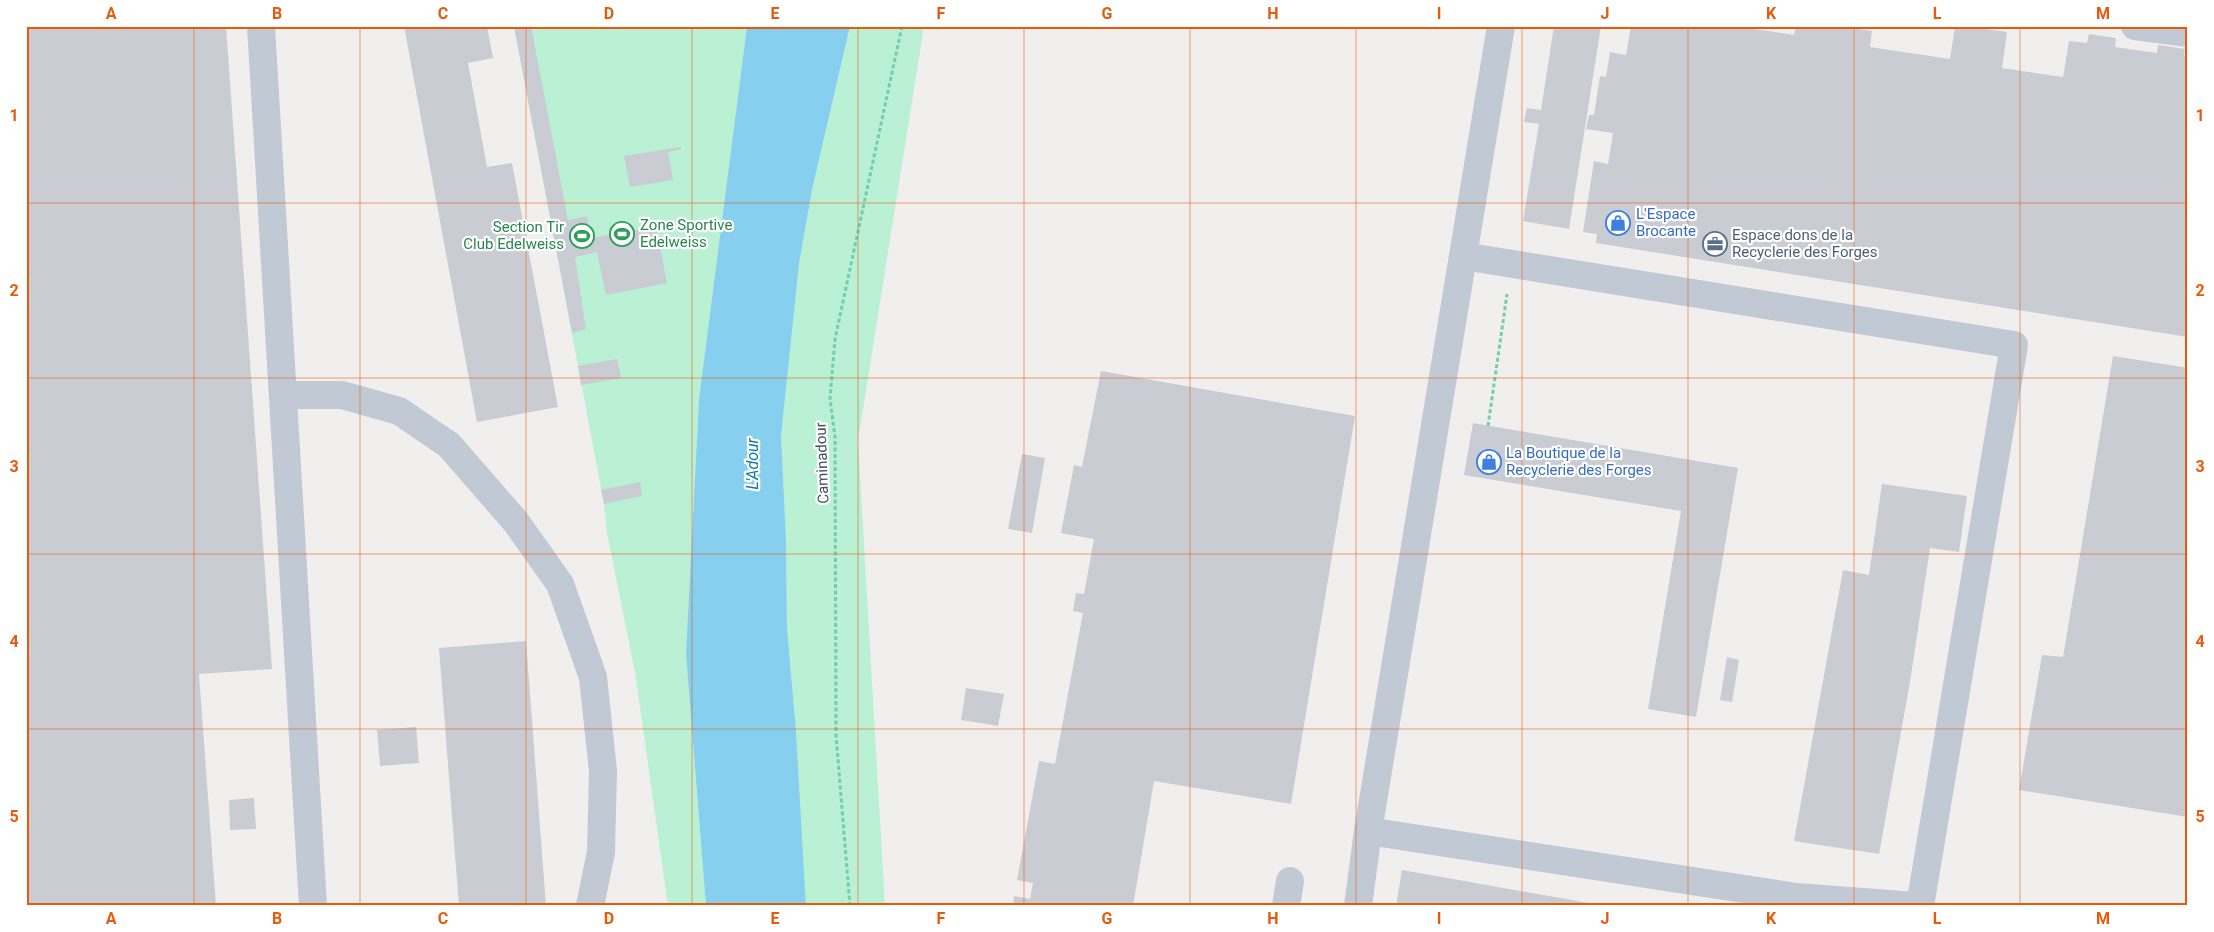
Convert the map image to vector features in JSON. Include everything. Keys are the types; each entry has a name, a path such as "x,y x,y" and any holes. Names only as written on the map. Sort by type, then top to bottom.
{"lane":[{"path":"261,26 313,906"},
{"path":"1358,906 1368,831 1501,26"},
{"path":"2135,26 2188,34"},
{"path":"1463,256 2014,345 1920,906"},
{"path":"283,395 342,395 399,411 449,445 510,515 560,584 593,676 603,771 600,852 590,906"},
{"path":"1368,831 1796,897 1916,906"}],"path":[{"name":"Caminadour","path":"850,906 836,735 835,437 830,399 835,339 902,26"},
{"path":"1488,426 1512,264"}],"green space":[{"name":"Zone Sportive Edelweiss","path":"514,26 747,26 699,399 686,654 706,906 668,906 635,672 607,533 604,504"},
{"path":"850,26 924,26 858,441 885,906 806,906 796,731 787,627 786,539 781,436 799,264 812,190"}],"water":[{"name":"L'Adour","path":"747,26 850,26 812,190 799,264 781,436 786,539 787,628 796,731 806,906 706,906 686,654 699,399"}],"building":[{"path":"26,26 226,26 272,669 199,674 216,906 26,906"},
{"path":"404,26 487,26 493,58 468,63 487,167 512,163 558,407 477,422"},
{"path":"514,26 531,26 568,220 587,216 591,238 656,226 667,283 606,295 597,252 575,257 586,329 572,333"},
{"path":"1554,26 1601,26 1569,229 1523,221 1539,124 1524,122 1527,108 1541,110"},
{"path":"1631,26 1735,26 1794,35 1796,26 1840,26 1872,31 1870,47 1950,59 1955,26 1963,26 2007,32 2002,68 2063,77 2069,41 2087,43 2089,34 2116,38 2115,47 2157,53 2158,45 2185,49 2184,56 2188,57 2188,337 1596,243 1597,234 1583,232 1594,161 1608,164 1613,133 1586,129 1589,115 1594,115 1600,76 1606,77 1610,52 1626,55"},
{"path":"681,147 681,149 668,152 673,180 630,187 624,156"},
{"path":"2113,356 2188,368 2188,817 2019,790 2042,655 2063,657"},
{"path":"617,359 621,378 581,385 578,366"},
{"path":"1101,371 1355,416 1291,804 1154,781 1133,906 1013,906 1014,896 1030,899 1033,883 1017,880 1039,761 1055,764 1083,613 1073,611 1076,593 1084,594 1094,539 1061,533 1074,465 1082,467"},
{"path":"1473,423 1738,468 1696,717 1648,709 1681,511 1464,475"},
{"path":"1022,454 1045,458 1032,533 1008,529"},
{"path":"640,482 642,496 604,504 601,490"},
{"path":"1882,484 1967,496 1959,552 1930,548 1910,682 1879,854 1794,841 1843,570 1869,575"},
{"path":"526,641 546,906 459,906 439,648"},
{"path":"1727,657 1739,660 1732,702 1720,700"},
{"path":"966,688 1004,694 998,726 961,720"},
{"path":"416,727 419,763 380,766 377,730"},
{"path":"254,798 256,829 230,830 229,800"},
{"path":"1402,870 1600,905 1600,906 1396,906"}],"place":[{"name":"L'Espace Brocante","path":"1618,223"},
{"name":"Zone Sportive Edelweiss","path":"622,234"},
{"name":"Section Tir Club Edelweiss","path":"582,236"},
{"name":"Espace dons de la Recyclerie des Forges","path":"1715,244"},
{"name":"La Boutique de la Recyclerie des Forges","path":"1489,462"}]}
